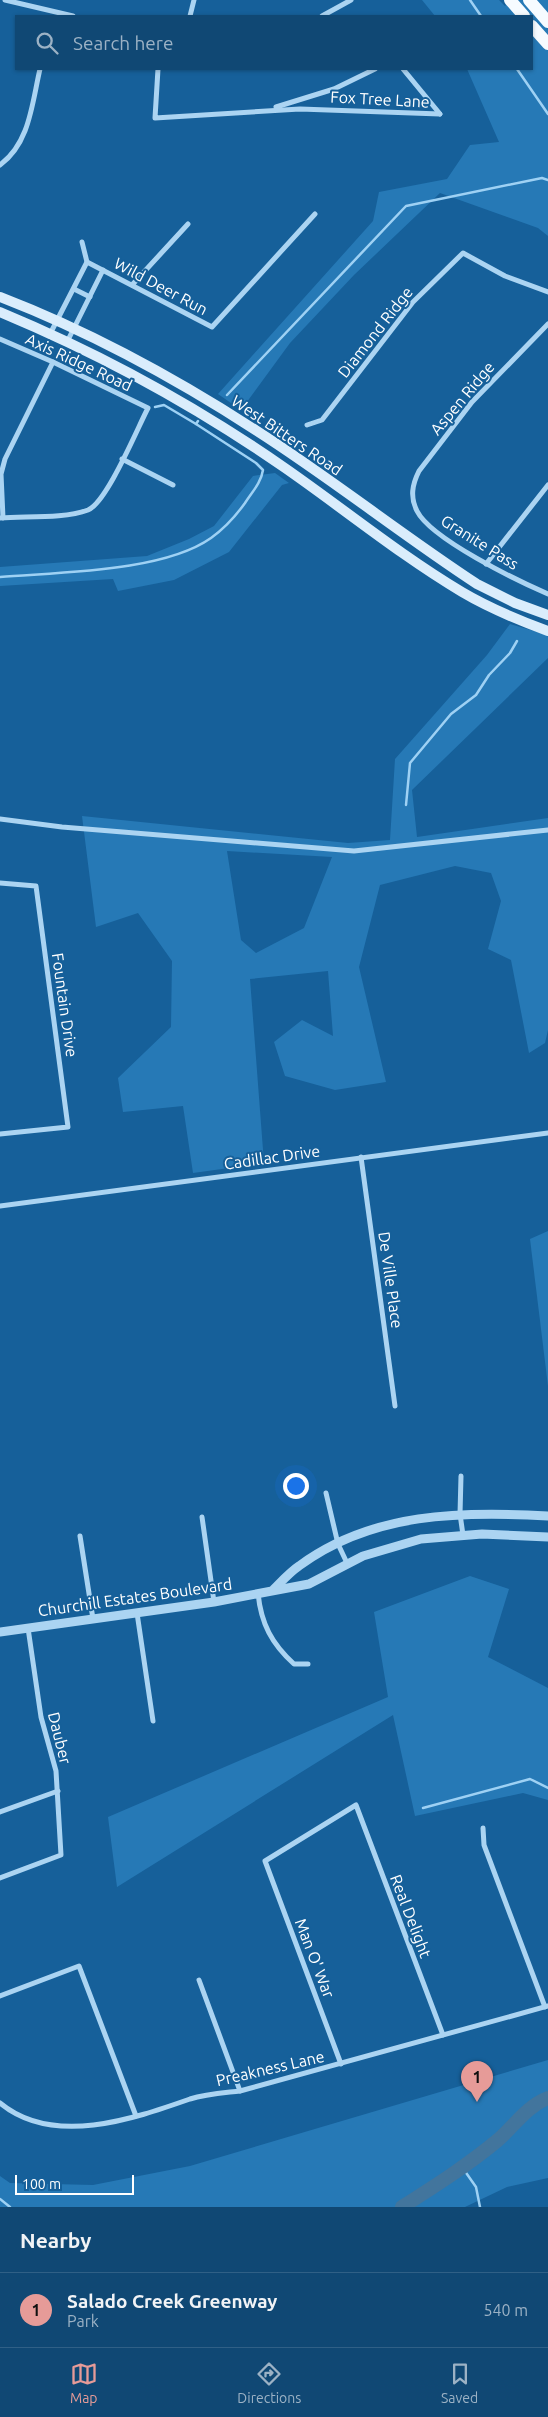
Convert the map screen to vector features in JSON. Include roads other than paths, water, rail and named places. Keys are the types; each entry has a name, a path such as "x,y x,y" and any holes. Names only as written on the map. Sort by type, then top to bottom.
{"main road":[{"path":"510,0 523,15"},
{"path":"530,0 548,22"},
{"path":"533,27 548,44"},
{"name":"West Bitters Road","path":"0,296 75,327 159,371 259,432 445,563 478,584 515,603 548,615"},
{"name":"West Bitters Road","path":"0,312 67,342 156,387 250,444 426,569 462,592 507,616 548,631"},
{"path":"250,444 259,432"},
{"path":"507,616 515,603"}],"street":[{"path":"5,0 53,14"},
{"path":"190,15 194,0"},
{"path":"324,15 351,0"},
{"path":"0,165 14,152 25,132 40,70"},
{"name":"Fox Tree Lane","path":"158,70 154,118 262,110 340,109 440,114 404,70"},
{"name":"Fox Tree Lane","path":"262,110 334,89 373,70"},
{"name":"Wild Deer Run","path":"86,262 212,327 315,214"},
{"path":"132,285 188,224"},
{"path":"50,334 86,262 82,242"},
{"name":"Diamond Ridge","path":"307,425 322,420 413,302 463,253 505,276 548,292"},
{"path":"67,342 103,270"},
{"path":"74,289 90,297"},
{"name":"Aspen Ridge","path":"412,498 413,483 419,471 472,402 548,324"},
{"name":"Axis Ridge Road","path":"0,339 53,362 148,408 122,459"},
{"path":"53,362 5,459 1,474 2,518 75,513 90,509 105,493 122,459 174,485"},
{"path":"486,564 548,485"},
{"name":"Granite Pass","path":"412,498 417,512 425,521 486,564 510,578 548,594"},
{"path":"0,819 62,827 354,850 548,830"},
{"name":"Fountain Drive","path":"0,883 36,886 68,1127 0,1134"},
{"name":"Cadillac Drive","path":"0,1206 548,1133"},
{"name":"De Ville Place","path":"361,1158 395,1406"},
{"path":"462,1476 460,1514 463,1535"},
{"path":"326,1493 338,1544 347,1563"},
{"name":"Churchill Estates Boulevard","path":"274,1589 299,1566 338,1544 386,1525 418,1518 460,1514 548,1516"},
{"path":"202,1517 214,1602"},
{"name":"Churchill Estates Boulevard","path":"0,1632 214,1602 274,1589 309,1584 347,1563 392,1546 421,1539 482,1534 548,1537"},
{"path":"80,1536 93,1619"},
{"path":"258,1594 263,1622 275,1644 294,1664 308,1664"},
{"path":"137,1613 153,1721"},
{"name":"Dauber","path":"0,1878 61,1855 56,1771 41,1716 28,1628"},
{"path":"0,1812 58,1791"},
{"name":"Man O' War","path":"341,2064 265,1861 356,1805"},
{"name":"Real Delight","path":"356,1805 444,2035"},
{"path":"483,1828 484,1845 547,2007"},
{"path":"0,1996 79,1966 136,2116"},
{"path":"198,1980 240,2091"},
{"name":"Preakness Lane","path":"0,2103 23,2117 56,2126 93,2125 164,2110 191,2099 240,2091 547,2007"}],"waterway":[{"path":"470,0 480,15"},
{"path":"518,70 548,114"},
{"path":"227,395 406,206 542,178 548,180"},
{"path":"155,407 164,405 196,424"},
{"path":"0,577 139,564 166,558 191,549 211,538 230,522 245,503 258,483 263,470 256,463 196,424 198,421"},
{"path":"406,805 410,763 451,714 476,695 489,675 510,653 517,641"},
{"path":"423,1808 530,1779 548,1788"},
{"path":"402,2207 475,2158 498,2140 527,2111 548,2098"},
{"path":"462,2167 476,2187 480,2207"},
{"path":"0,2199 10,2207"}],"place":[{"name":"Salado Creek Greenway","path":"477,2102"}]}
